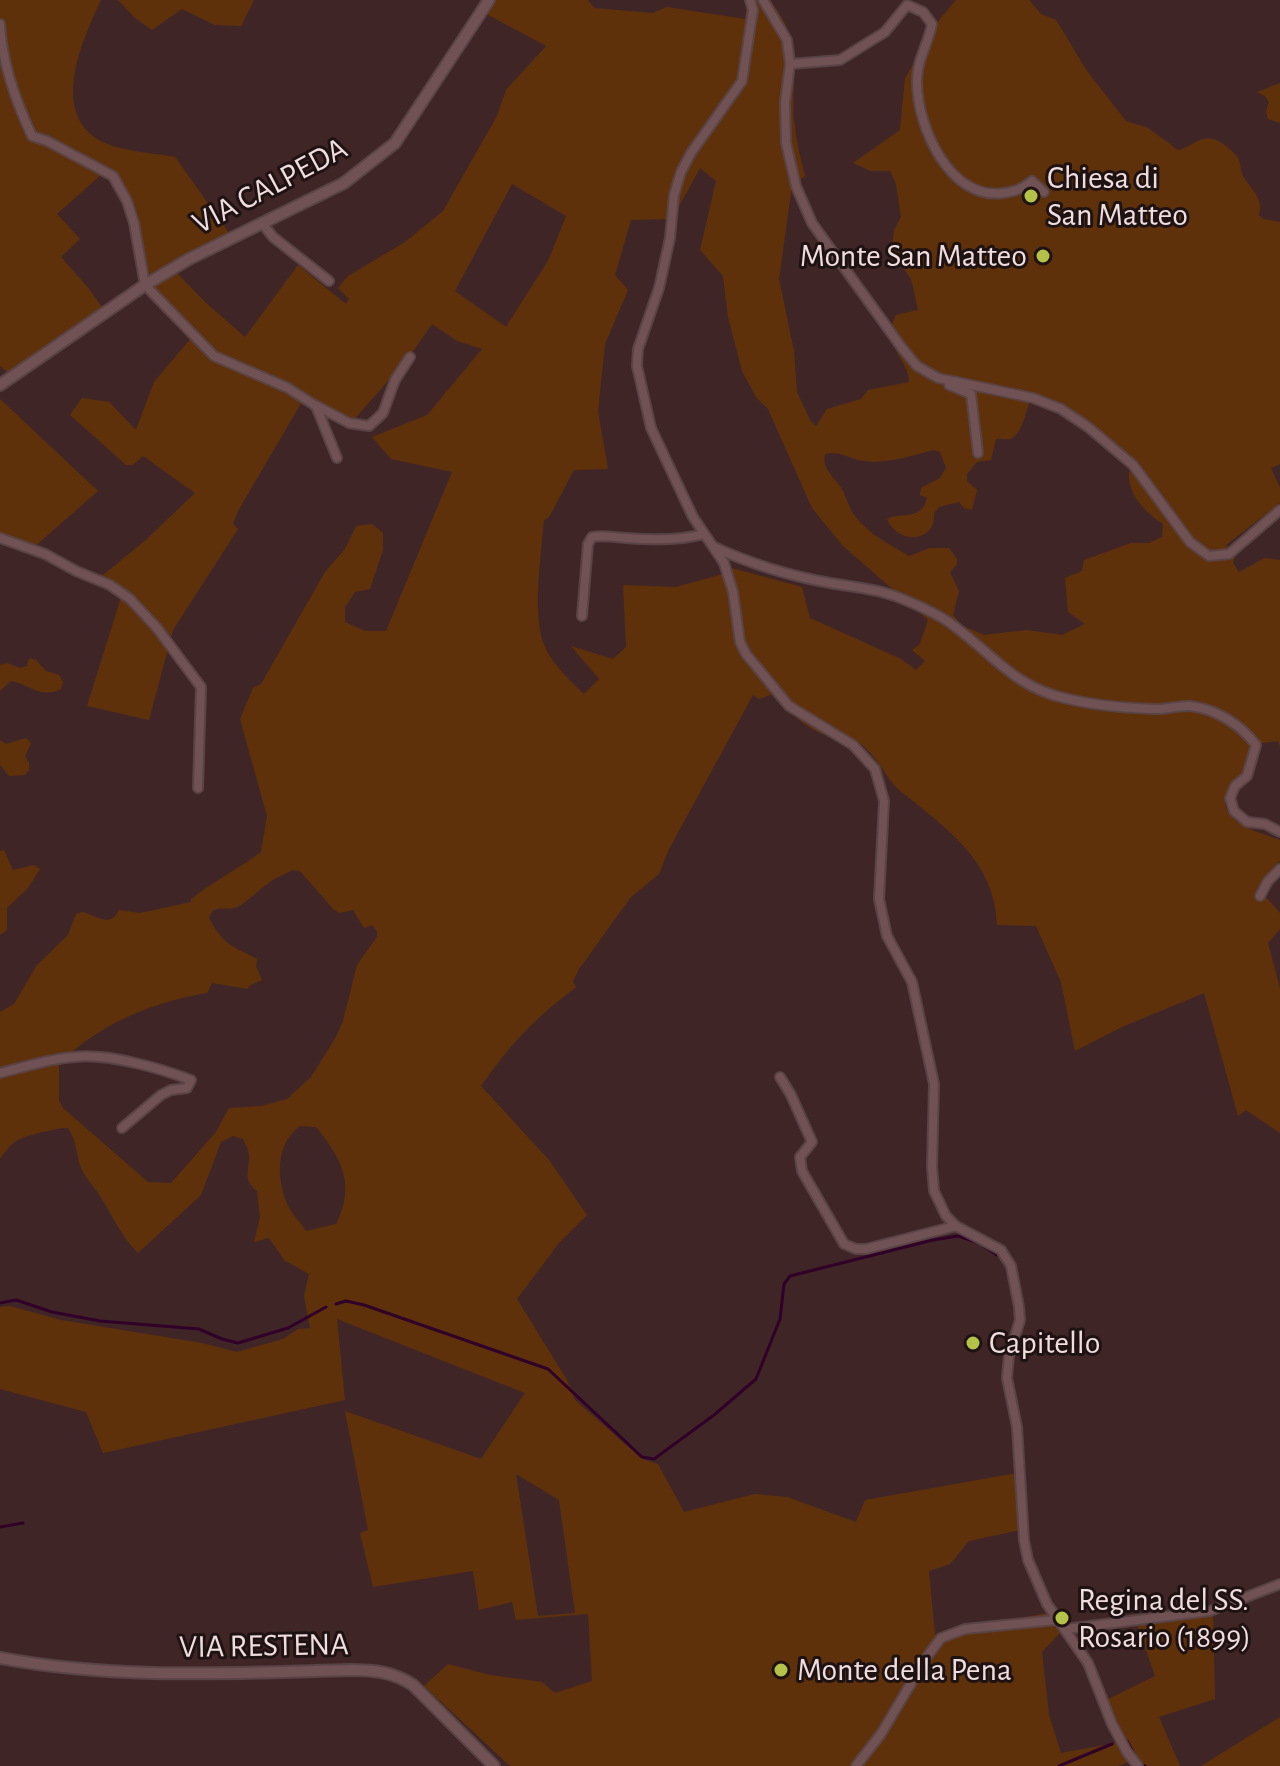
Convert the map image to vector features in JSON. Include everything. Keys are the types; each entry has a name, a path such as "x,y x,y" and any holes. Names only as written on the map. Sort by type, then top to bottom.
{"street":[{"name":"VIA CALPEDA","path":"0,385 145,285 189,259 344,183 395,143 489,0"},
{"path":"750,0 753,10 742,81 681,172 674,195 670,238 659,288 638,349 637,366 651,428 704,534 724,563 733,592 740,642 746,654 789,706 867,756 880,781 884,801 879,879 881,914 887,936 912,982 934,1084 934,1191 946,1216 956,1226 1001,1250 1015,1279 1020,1320 1009,1356 1007,1378 1019,1448 1028,1560 1056,1620 1066,1629 1088,1663 1112,1724 1138,1766"},
{"path":"763,0 787,40 790,64 785,103 786,143 796,186 812,223 917,366 971,394 978,453"},
{"path":"790,64 840,60 885,32 907,5 923,12 932,24 929,39 919,58 917,82 924,124 937,151 962,183 978,191 989,195 1015,191 1032,181 1044,192"},
{"path":"0,24 7,65 32,136 113,176 127,201 134,223 145,285 214,356 288,388 349,423 369,426 383,413 395,380 410,357"},
{"path":"262,223 273,237 329,281"},
{"path":"938,378 1033,398 1061,409 1133,465 1190,542 1209,556 1229,554 1280,510"},
{"path":"316,406 337,458"},
{"path":"582,616 588,544 592,537 664,539 704,534"},
{"path":"0,538 17,542 110,585 130,599 157,628 201,687 198,788"},
{"path":"714,547 747,562 788,574 865,587 896,596 953,624 1008,673 1030,687 1064,698 1099,703 1157,710 1188,706 1214,711 1245,731 1256,745 1247,776 1235,786 1230,798 1234,811 1247,822 1265,824 1280,832"},
{"path":"1260,896 1268,881 1280,869"},
{"path":"0,1073 47,1060 78,1056 155,1068 191,1080 187,1088 161,1095 122,1128"},
{"path":"780,1077 812,1142 800,1157 802,1171 844,1244 866,1249 956,1226"},
{"path":"1066,1629 1210,1611 1280,1584"},
{"path":"856,1766 881,1734 941,1638 965,1629 1056,1620"},
{"name":"VIA RESTENA","path":"0,1658 144,1674 384,1672 413,1685 494,1766"}],"shaded area":[{"path":"0,0 101,0 78,57 73,99 78,117 89,132 107,144 175,157 232,237 176,272 245,337 298,265 346,304 349,299 338,288 348,276 405,242 443,211 497,116 506,90 546,46 481,11 489,0 588,0 594,8 653,13 667,7 745,19 748,0 770,0 781,16 792,45 794,120 805,176 792,185 779,279 794,351 797,392 816,426 827,409 861,399 868,390 909,382 891,336 896,315 918,310 911,279 895,257 892,247 894,230 901,217 896,184 890,171 871,171 853,163 900,130 905,78 939,20 956,0 1029,0 1041,14 1056,20 1087,71 1126,121 1148,128 1178,150 1208,138 1220,142 1236,155 1243,176 1260,204 1259,215 1263,219 1280,222 1280,464 1271,468 1280,488 1280,503 1226,545 1235,556 1233,563 1239,572 1265,558 1280,560 1280,746 1278,741 1262,743 1250,737 1251,763 1231,785 1225,799 1226,809 1240,823 1280,840 1280,861 1260,890 1280,913 1280,929 1268,943 1280,988 1280,1133 1246,1110 1238,1116 1204,993 1122,1027 1075,1051 1061,982 1036,926 997,925 987,881 964,846 898,789 865,747 845,737 815,731 795,717 773,694 759,699 753,695 669,849 659,874 631,897 579,969 573,981 576,987 524,1032 481,1086 549,1160 587,1215 559,1243 517,1299 567,1380 575,1400 642,1459 658,1464 684,1512 755,1494 787,1497 856,1522 865,1500 1017,1473 1020,1530 969,1541 950,1564 929,1571 935,1635 1057,1611 1067,1625 1042,1652 1049,1715 1061,1753 1121,1742 1102,1702 1155,1676 1137,1624 1213,1613 1215,1699 1159,1717 1180,1766 1131,1766 1128,1762 1118,1766 510,1766 424,1686 448,1664 490,1675 542,1682 555,1693 592,1681 588,1614 516,1620 512,1602 479,1610 473,1571 373,1587 360,1533 368,1530 345,1411 481,1459 525,1393 337,1319 345,1400 103,1453 86,1412 0,1389 0,1307 10,1306 61,1320 202,1343 237,1352 283,1339 298,1329 310,1328 304,1296 309,1274 285,1261 269,1238 254,1242 260,1217 257,1191 248,1180 249,1154 243,1139 233,1136 221,1142 201,1195 138,1253 84,1174 68,1128 15,1141 0,1159 0,1012 14,1004 37,965 68,935 76,914 82,912 107,920 119,910 140,913 191,902 191,899 261,852 267,816 240,719 253,688 261,684 325,572 345,549 356,526 372,524 383,533 383,550 370,589 355,592 345,607 345,622 365,631 386,631 452,472 391,459 372,437 427,415 482,349 457,341 432,324 409,357 351,423 304,398 238,511 233,524 238,529 173,630 149,720 87,706 122,594 98,579 147,539 195,493 143,456 133,465 126,465 70,415 82,398 109,402 136,430 154,382 192,337 145,285 128,211 114,181 103,173 57,214 80,239 61,257 106,313 12,376 0,366","holes":["700,168 716,181 700,250 723,276 728,317 742,371 756,397 768,409 812,508 843,546 928,620 920,644 912,650 925,661 916,670 901,659 810,618 802,587 728,567 723,574 676,587 623,585 626,647 613,659 571,646 599,679 584,694 554,662 539,626 538,580 544,520 549,517 574,470 608,469 598,411 605,344 628,290 615,275 631,220 672,219","512,184 566,216 549,259 506,327 455,291","1030,401 1072,418 1136,471 1129,472 1134,495 1144,509 1163,524 1162,537 1149,543 1131,543 1084,560 1082,571 1065,578 1068,612 1085,624 1062,635 1027,630 984,635 963,626 953,615 959,591 950,572 957,559 949,548 930,548 909,556 886,543 852,512 842,489 826,468 824,459 825,454 835,453 873,462 934,450 940,452 946,468 940,478 921,488 920,495 927,498 924,505 916,513 887,519 899,533 915,537 929,531 939,507 959,502 964,508 972,510 977,490 967,481 967,474 977,462 991,460 996,439 1014,437 1021,428","292,870 300,871 333,909 339,913 353,910 364,928 372,925 377,931 377,937 357,965 343,1021 311,1077 287,1099 262,1106 229,1108 216,1132 171,1183 148,1182 63,1108 59,1101 59,1064 91,1037 127,1017 166,1002 207,993 212,983 248,989 262,980 256,966 257,959 224,940 209,918 212,911 231,909 246,902 271,881","300,1126 316,1127 333,1150 345,1185 345,1197 336,1224 306,1231 289,1207 283,1194 280,1172 286,1142","516,1474 559,1500 575,1613 538,1616"]},
{"path":"118,0 254,0 241,26 215,25 182,9 152,30"},
{"path":"1280,83 1280,123 1268,119 1266,111 1269,102 1257,92"},
{"path":"0,399 98,491 33,548 0,538"},
{"path":"29,658 36,660 46,671 59,675 63,682 61,689 48,693 11,681 0,691 0,665 7,663 20,668 27,666"},
{"path":"26,738 31,743 25,756 29,770 25,775 9,776 0,765 0,740 6,744"},
{"path":"4,850 13,870 34,865 40,869 28,888 7,908 7,930 0,935 0,851"},
{"path":"1280,1717 1280,1766 1201,1766"}],"waterway":[{"path":"336,1304 346,1301 364,1305 548,1369 642,1457 654,1459 714,1415 756,1379 780,1319 784,1284 790,1276 958,1236 979,1243 997,1255"},
{"path":"0,1303 16,1300 52,1312 100,1321 199,1329 238,1343 288,1328 326,1307"},
{"path":"0,1527 23,1523"},
{"path":"1127,1741 1139,1763 1145,1766"},
{"path":"1059,1766 1112,1744"}],"place":[{"name":"Chiesa di San Matteo","path":"1031,196"},
{"name":"Monte San Matteo","path":"1043,256"},
{"name":"Capitello","path":"973,1343"},
{"name":"Regina del SS. Rosario (1899)","path":"1062,1618"},
{"name":"Monte della Pena","path":"781,1670"}]}
